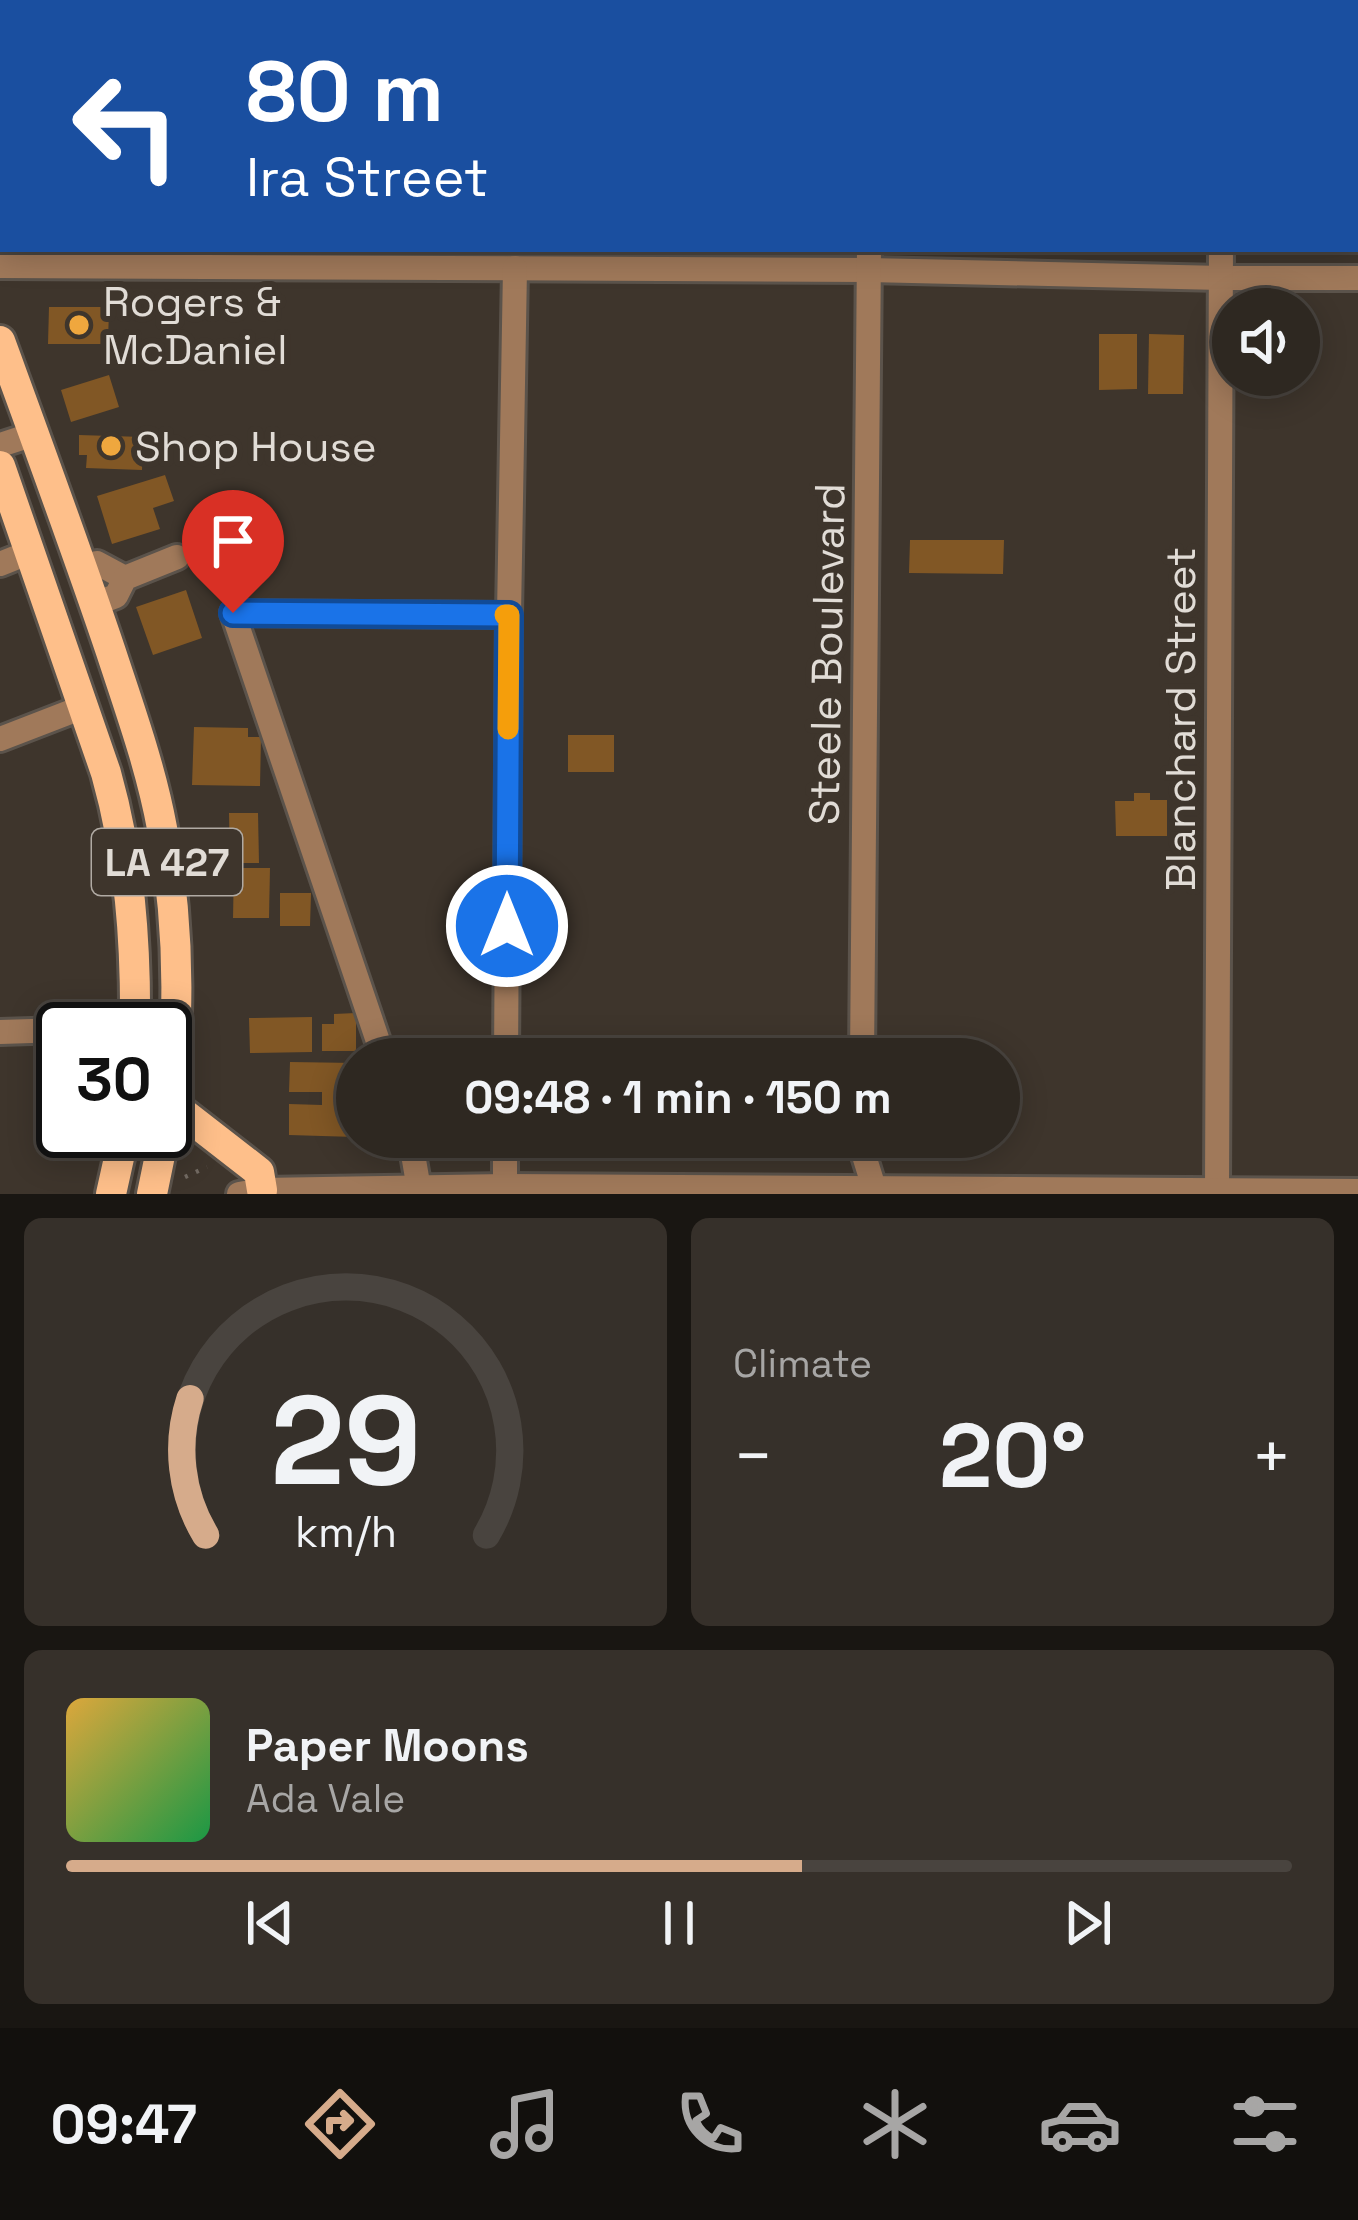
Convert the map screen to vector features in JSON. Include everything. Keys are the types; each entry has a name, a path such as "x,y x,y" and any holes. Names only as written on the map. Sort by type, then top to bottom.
{"main road":[{"name":"LA 427","path":"0,341 139,739 162,830 175,928 175,1002"},
{"name":"LA 427","path":"0,466 106,773 126,861 135,1002"},
{"path":"192,1135 259,1172 254,1193"},
{"path":"111,1194 119,1158"},
{"name":"LA 427","path":"152,1194 159,1158"}],"street":[{"name":"Blanchard Street","path":"1217,1190 1221,252"},
{"path":"0,266 515,268 869,260 1222,278 1358,278"},
{"name":"Steele Boulevard","path":"862,1038 869,260"},
{"path":"506,1038 515,268"},
{"path":"0,445 34,434"},
{"path":"0,564 30,552"},
{"path":"95,604 116,596 125,578 177,557"},
{"path":"82,568 97,563 125,578"},
{"path":"377,1038 233,613 509,615"},
{"path":"0,739 83,707"},
{"path":"0,1032 36,1031"},
{"path":"414,1158 419,1189"},
{"path":"505,1158 505,1186"},
{"path":"865,1158 876,1192"},
{"path":"254,1193 505,1186 876,1192 1358,1191"}],"path":[{"path":"185,1178 224,1158"}],"building":[{"name":"Rogers & McDaniel","path":"49,307 109,307 108,344 48,344"},
{"path":"1099,334 1137,334 1137,389 1099,390"},
{"path":"1149,334 1184,335 1183,394 1148,394"},
{"path":"109,375 119,407 71,422 61,390"},
{"name":"Shop House","path":"79,435 143,437 142,470 86,468 87,455 79,455"},
{"path":"165,475 174,501 153,508 160,529 112,544 97,496"},
{"path":"910,540 1004,540 1003,574 909,573"},
{"path":"186,590 202,638 153,655 136,607"},
{"path":"194,727 248,728 248,737 261,737 260,786 192,785"},
{"path":"568,735 614,735 614,772 568,772"},
{"path":"1134,793 1167,800 1167,836 1116,836 1115,801 1134,801"},
{"path":"229,813 258,813 259,863 230,863"},
{"path":"234,868 270,868 269,918 233,918"},
{"path":"280,893 311,893 310,926 280,926"},
{"path":"356,1013 356,1038 336,1038 336,1051 322,1051 322,1024 334,1024 334,1014"},
{"path":"312,1017 312,1052 250,1053 249,1018"},
{"path":"290,1062 336,1063 336,1136 289,1135 289,1104 322,1105 322,1092 289,1092"}],"slow traffic":[{"path":"505,615 509,615 508,729"}],"place":[{"name":"Rogers & McDaniel","path":"79,325"},
{"name":"Shop House","path":"111,446"}],"route":[{"path":"233,613 509,615 507,926"}]}
